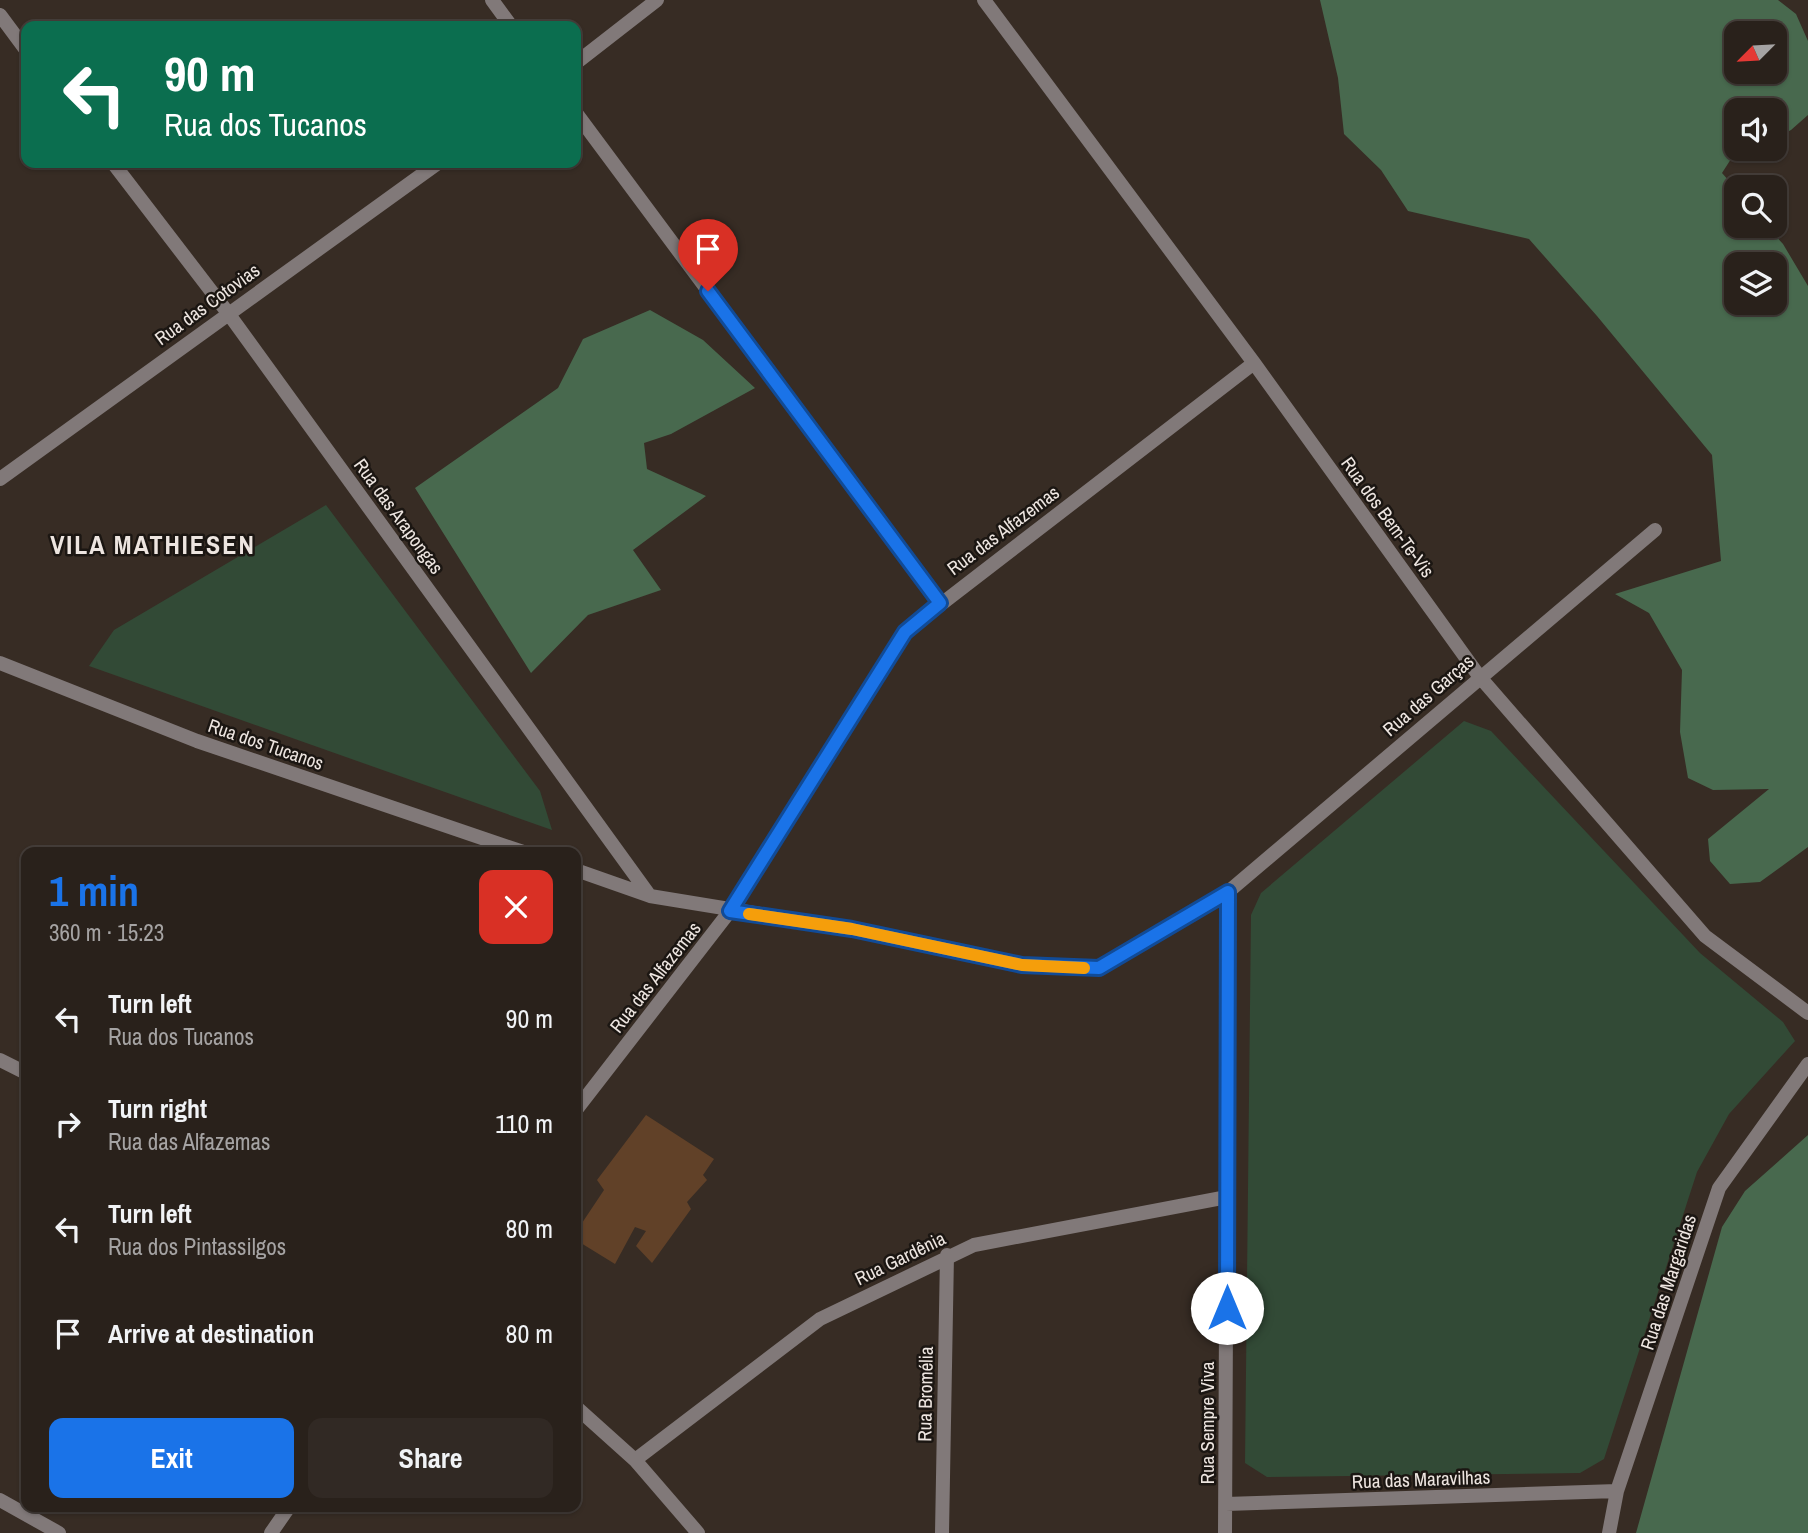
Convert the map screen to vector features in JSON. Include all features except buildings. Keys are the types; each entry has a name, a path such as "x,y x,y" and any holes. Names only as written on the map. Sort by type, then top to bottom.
{"street":[{"path":"492,0 507,21"},
{"path":"581,59 657,0"},
{"name":"Rua dos Bem-Te-Vis","path":"984,0 1254,363 1479,676 1705,936 1808,1013"},
{"path":"0,15 21,43"},
{"path":"581,120 940,603"},
{"name":"Rua das Arapongas","path":"117,168 228,313 650,896"},
{"name":"Rua das Cotovias","path":"0,479 431,168"},
{"name":"Rua das Alfazemas","path":"581,1104 730,911 905,632 1254,363"},
{"name":"Rua das Garças","path":"1228,892 1479,676 1655,530"},
{"name":"Rua dos Tucanos","path":"0,663 197,741 508,847"},
{"path":"581,872 650,896 730,911 852,929 1022,965 1099,968 1228,892"},
{"name":"Rua Sempre Viva","path":"1225,1533 1228,892"},
{"path":"0,1060 21,1070"},
{"name":"Rua das Margaridas","path":"1609,1533 1617,1491 1719,1188 1808,1065"},
{"name":"Rua Gardênia","path":"635,1460 820,1319 947,1255 974,1245 1227,1196"},
{"name":"Rua Bromélia","path":"942,1533 947,1255"},
{"path":"581,1411 635,1460 698,1533"},
{"name":"Rua das Maravilhas","path":"1226,1504 1617,1491"},
{"path":"0,1500 21,1512"},
{"path":"21,1512 59,1533"},
{"path":"271,1533 286,1512"}],"green space":[{"path":"1320,0 1778,0 1796,14 1808,41 1808,115 1787,132 1787,98 1724,98 1724,161 1730,161 1722,173 1724,238 1778,238 1783,244 1808,286 1808,847 1760,882 1730,884 1710,861 1708,839 1769,789 1713,790 1688,778 1680,732 1682,670 1649,613 1615,594 1721,561 1712,455 1597,316 1529,239 1408,211 1381,170 1344,134 1338,78"},
{"path":"650,310 703,340 755,388 671,434 644,443 647,469 706,496 633,550 661,590 588,615 531,673 415,488 558,388 583,339"},
{"path":"326,505 540,791 552,830 89,666 114,630"},
{"path":"1464,721 1491,731 1700,953 1783,1022 1795,1041 1729,1114 1697,1172 1604,1459 1580,1473 1267,1477 1245,1463 1251,915 1261,893"},
{"path":"1808,1135 1808,1533 1636,1533 1722,1227 1745,1191"}],"slow traffic":[{"path":"749,914 852,929 1022,965 1060,969 1084,968"}],"district":[{"name":"VILA MATHIESEN","path":"153,544"}],"route":[{"path":"708,291 940,603 905,632 730,911 852,929 1022,965 1060,969 1099,968 1228,892 1227,1308"}]}
